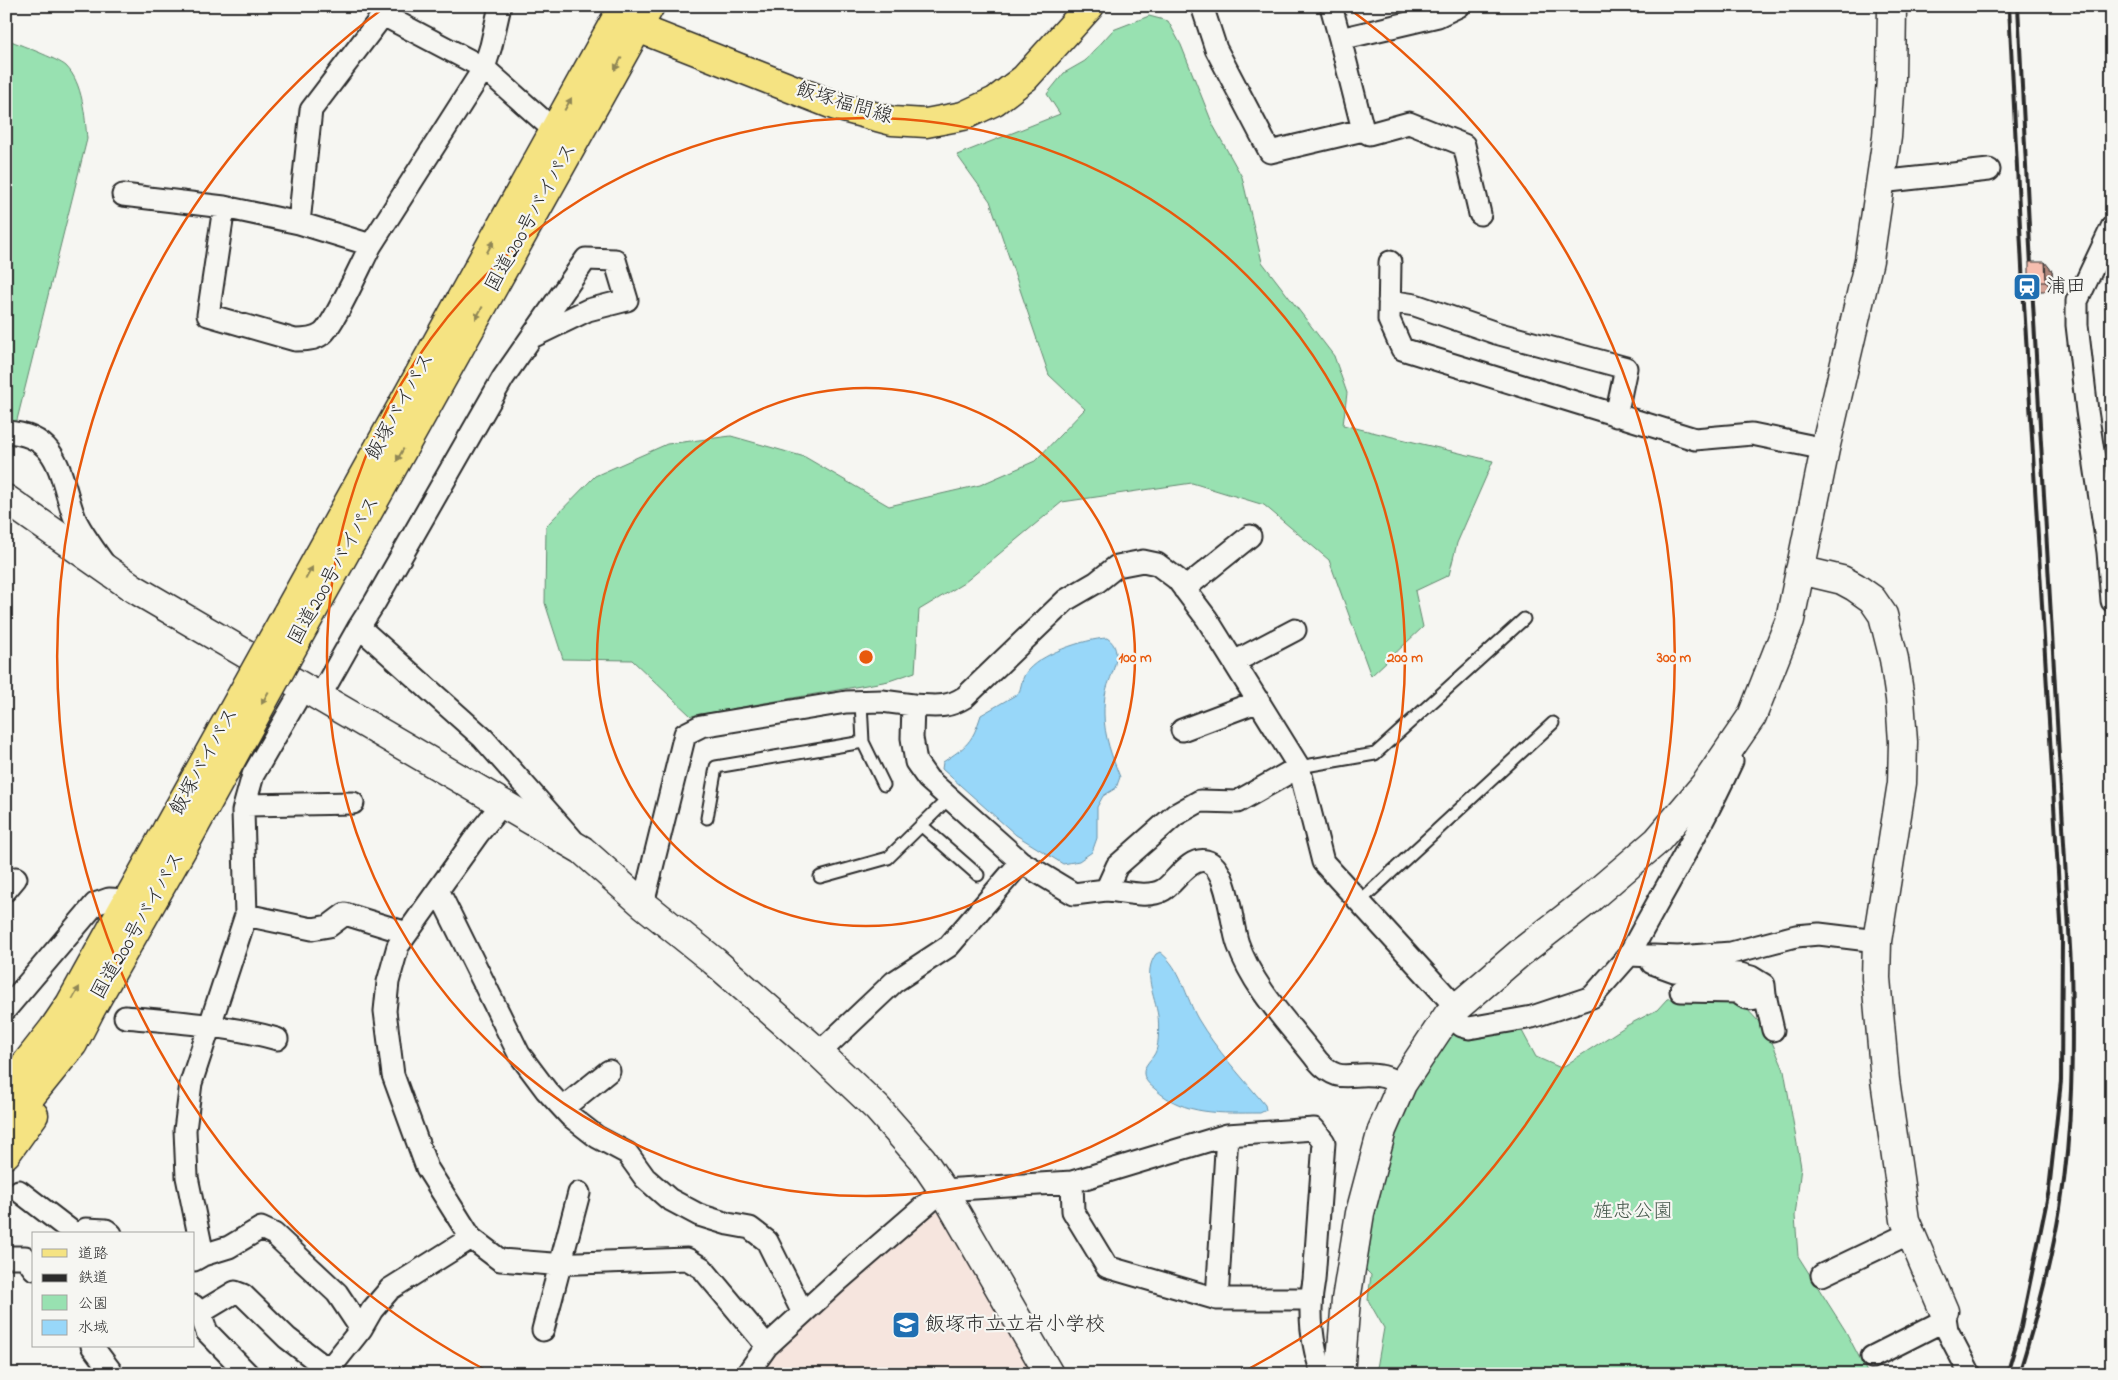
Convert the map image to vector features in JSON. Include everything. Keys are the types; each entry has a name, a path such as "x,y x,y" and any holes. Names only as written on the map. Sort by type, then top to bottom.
{"main road":[{"path":"563,138 623,6"},
{"name":"飯塚福間線","path":"644,17 836,106 892,121 926,123 963,116 996,101 1025,78 1085,9"},
{"name":"国道200号バイパス","path":"6,1127 63,1036 91,1009 176,837 563,138 644,17"},
{"name":"飯塚バイパス","path":"6,1089 63,1036 70,1004 128,900 176,837"},
{"path":"6,1067 63,1036"},
{"path":"6,1154 62,1075 63,1036"}],"street":[{"path":"224,207 208,315 295,340 308,340 322,334 332,321 371,245 484,68 500,6"},
{"path":"1202,6 1216,49 1270,152 1363,130"},
{"path":"1331,6 1363,130 1369,134 1408,123 1464,146 1480,214"},
{"path":"1340,39 1438,16 1459,6"},
{"path":"643,904 685,734 701,726 846,702 882,701 944,707 954,704 965,697 1066,600 1097,582 1117,566 1143,561 1157,564 1173,575 1207,618 1299,767 1323,862 1452,1011 1462,1026 1468,1028 1541,1014 1592,996 1634,955 1672,875 1710,809 1752,716 1790,620 1825,449 1869,260 1887,137 1891,78 1892,6"},
{"path":"299,223 311,110 385,10 484,68 563,138"},
{"path":"1880,182 1989,170"},
{"path":"123,195 224,207 299,223 371,245"},
{"path":"2112,227 2077,301 2076,325 2108,552 2112,601"},
{"path":"194,1232 187,1177 185,1130 191,1083 246,915 243,811 252,775 375,602 503,378 586,259 615,260 627,300 588,310 532,337"},
{"path":"1390,262 1389,320 1402,349 1695,439 1752,434 1825,449"},
{"path":"1389,301 1414,305 1496,333 1626,368 1616,416"},
{"path":"6,432 21,433 37,440 54,455 63,476 75,518 111,573"},
{"path":"6,499 133,588 582,850"},
{"path":"1184,589 1250,536"},
{"path":"1800,570 1842,580 1855,586 1872,599 1883,615 1894,659 1901,716 1902,783 1877,941 1876,978 1885,1080 1899,1190 1905,1220 1944,1316 1947,1330 1970,1374"},
{"path":"358,627 483,738 582,850 643,904 714,961 819,1053 877,1108 922,1159 943,1190 1049,1374"},
{"path":"1234,662 1295,630"},
{"path":"1182,730 1259,701"},
{"path":"913,705 912,738 916,762 928,779 1021,862 1074,894 1106,890 1153,894 1163,890 1190,865 1205,861 1213,865 1220,876 1230,905 1237,942 1249,972 1317,1060 1326,1070 1336,1075 1379,1075 1402,1084"},
{"path":"1340,1374 1346,1300 1360,1213 1382,1130 1402,1084 1452,1011 1520,953 1587,901 1657,841 1707,782 1752,716"},
{"path":"1106,890 1117,866 1175,816 1200,800 1237,802 1299,767"},
{"path":"244,805 353,803"},
{"path":"503,803 478,834 439,892 398,946 388,982 386,1011 394,1075 427,1168 471,1238 500,1260 560,1264 687,1259 702,1268 767,1346"},
{"path":"819,1053 894,982 949,946 1021,862"},
{"path":"439,892 520,1054 546,1090 563,1108 597,1137 627,1153 645,1178 669,1199 699,1215 728,1224 750,1228 767,1241 803,1313"},
{"path":"6,1009 95,904 109,899 128,900"},
{"path":"246,915 312,929 328,926 345,914 408,934"},
{"path":"1634,955 1678,957 1731,953 1796,936 1819,934 1877,941"},
{"path":"1634,955 1674,971 1740,974 1751,977 1764,985 1773,1030"},
{"path":"1681,990 1738,992 1744,998 1752,999 1765,995"},
{"path":"125,1017 210,1025 248,1031 277,1039"},
{"path":"563,1108 609,1071"},
{"path":"747,1374 767,1346 839,1280 943,1190 1072,1182 1227,1135 1314,1129 1324,1142 1314,1280 1310,1299 1316,1358 1323,1374"},
{"path":"1217,1299 1227,1135"},
{"path":"1072,1182 1073,1211 1107,1267 1217,1299 1310,1299"},
{"path":"19,1191 72,1232"},
{"path":"543,1330 579,1193"},
{"path":"195,1236 198,1258 229,1247 261,1228 274,1234 336,1293 361,1329"},
{"path":"84,1232 86,1229 106,1230 109,1232"},
{"path":"1822,1275 1910,1233"},
{"path":"248,1374 207,1332 197,1309 235,1292 243,1295 287,1338 322,1365 334,1363 361,1329 372,1310 390,1289 471,1238"},
{"path":"1872,1357 1944,1316"},
{"path":"94,1348 113,1374"}],"lane":[{"path":"1299,767 1375,754 1524,619"},
{"path":"861,702 862,742 884,785"},
{"path":"1359,902 1553,723"},
{"path":"707,818 716,767 862,742"},
{"path":"820,877 888,858 949,798"},
{"path":"921,825 978,875"}],"shaded area":[{"name":"飯塚市立立岩小学校","path":"939,1212 949,1217 1034,1374 757,1374 768,1359 841,1291 929,1215"}],"green space":[{"path":"1149,16 1168,21 1181,45 1213,125 1242,177 1262,262 1334,356 1347,393 1343,425 1493,461 1457,543 1449,575 1415,591 1423,627 1371,676 1329,560 1264,505 1192,483 1062,502 964,583 919,610 915,672 889,681 691,716 632,660 563,659 545,603 546,526 595,476 667,444 731,436 805,457 889,506 980,485 1035,461 1085,409 1049,375 990,201 957,155 1060,114 1047,94 1064,73 1085,61 1113,30"},
{"path":"6,39 62,63 72,73 80,91 87,139 16,424 6,421"},
{"name":"旌忠公園","path":"1688,996 1718,998 1743,1005 1760,1023 1771,1040 1784,1070 1801,1167 1795,1216 1798,1256 1845,1330 1868,1374 1376,1374 1384,1328 1368,1300 1371,1275 1364,1268 1374,1208 1394,1125 1449,1026 1473,1037 1522,1031 1536,1057 1561,1068 1626,1026 1657,1010 1667,999"}],"water":[{"path":"1107,638 1113,643 1116,656 1105,694 1104,722 1109,746 1120,777 1116,788 1103,796 1097,807 1097,838 1092,852 1079,861 1063,864 1016,835 942,769 943,762 968,743 975,732 981,715 1019,693 1025,674 1040,660 1063,649 1087,641"},
{"path":"1160,952 1173,966 1205,1031 1265,1105 1266,1110 1260,1113 1218,1113 1191,1108 1166,1098 1147,1081 1144,1071 1156,1051 1158,1043 1158,1016 1151,985 1150,969 1156,954"}],"building":[{"path":"2029,262 2045,262 2046,282 2029,282"}],"railway":[{"path":"2007,1374 2020,1331 2049,1190 2061,1081 2062,939 2023,287 2009,6"},
{"path":"2018,6 2071,965 2072,1026 2070,1117 2060,1208 2042,1291 2019,1374"}],"place":[{"name":"浦田","path":"2027,287"},
{"name":"飯塚市立立岩小学校","path":"906,1325"}]}
